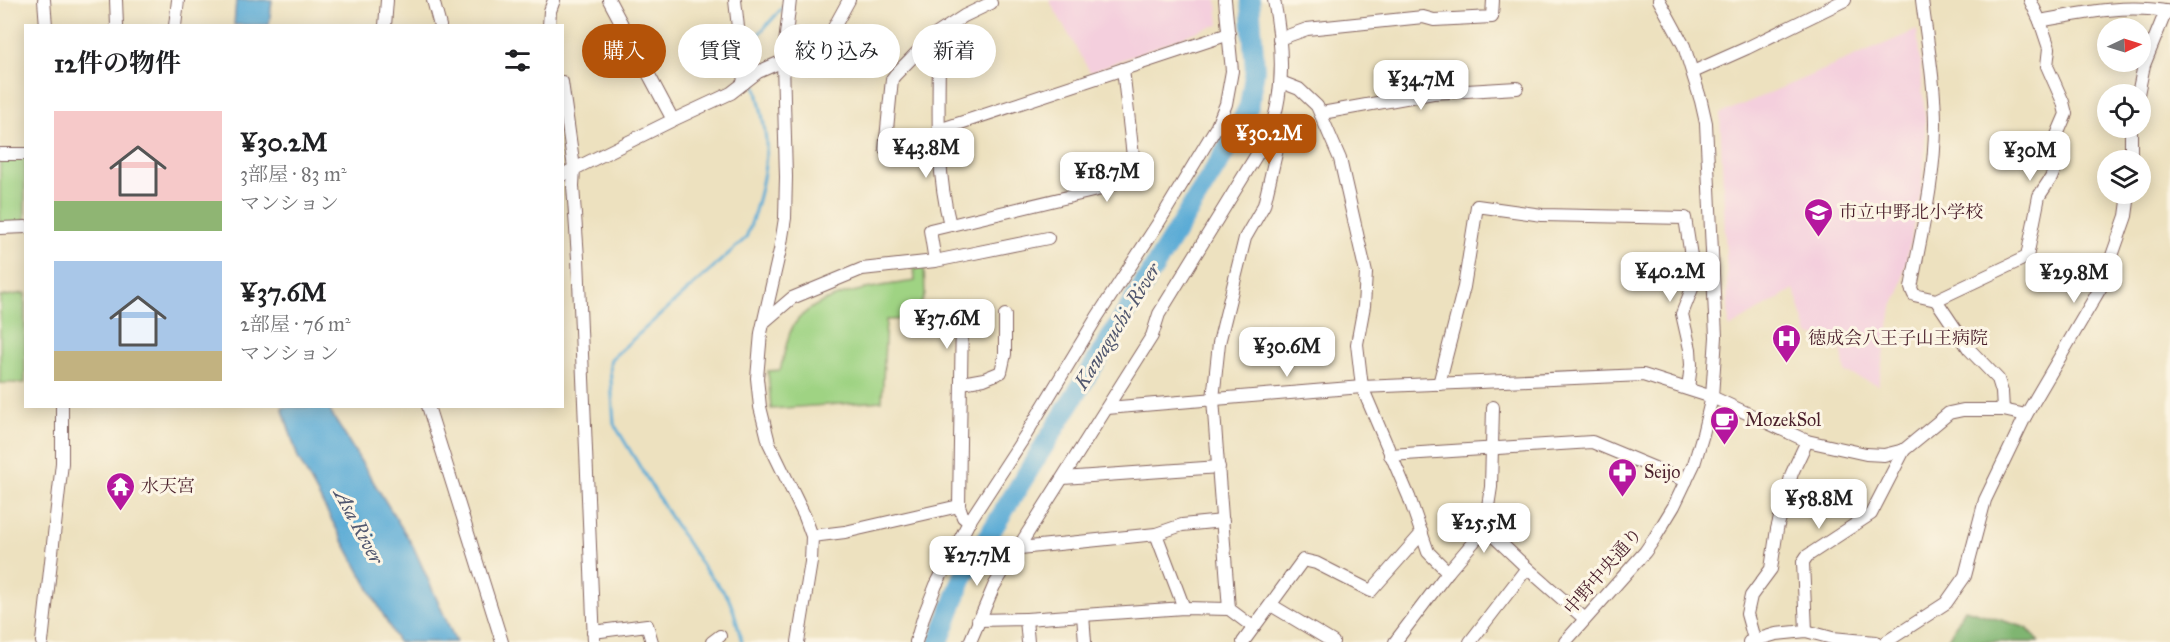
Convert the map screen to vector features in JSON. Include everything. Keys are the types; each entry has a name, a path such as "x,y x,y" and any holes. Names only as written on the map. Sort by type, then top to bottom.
{"street":[{"path":"44,0 46,24"},
{"path":"116,0 117,24"},
{"path":"176,24 178,0"},
{"path":"385,24 387,0"},
{"path":"433,0 439,24"},
{"path":"549,24 549,11 554,0"},
{"path":"609,0 673,120"},
{"path":"735,0 745,82"},
{"path":"836,24 849,0"},
{"path":"916,642 936,585 969,522 1210,138 1222,114 1230,82 1232,55 1225,0"},
{"path":"970,642 994,586 1152,336 1159,314 1262,147 1274,121 1281,82 1274,0"},
{"path":"1279,39 1308,29 1423,17 1434,20 1492,17 1493,0"},
{"name":"中野中央通り","path":"1565,642 1645,552 1662,526 1694,464 1712,397 1716,338 1706,123 1684,46 1659,0"},
{"path":"1693,72 1845,0"},
{"path":"1922,0 1934,105 1934,136 1930,182 1911,288 1914,295 1936,300 2028,257 2039,196 2051,178 2058,161 2057,135 2066,114 2047,66 2049,48 2030,0"},
{"path":"952,24 991,3"},
{"path":"787,24 789,6"},
{"path":"2040,21 2101,11 2161,8 2140,84"},
{"path":"939,130 1229,34"},
{"path":"885,149 892,79 912,58"},
{"path":"564,174 731,93 758,72 774,65"},
{"path":"935,261 930,230 1101,189 1110,186 1129,172 1134,165 1123,69"},
{"path":"783,78 786,200 780,250 758,352 757,378 763,421 771,450 805,517 812,536 811,562 798,642"},
{"path":"939,78 938,151 944,201 950,225"},
{"path":"1281,82 1292,85 1308,96 1322,113 1340,159 1366,273 1364,306 1357,344 1362,387 1409,497 1428,552 1448,572"},
{"path":"1322,113 1433,93 1517,88"},
{"path":"564,96 574,168 593,637 647,625 652,642"},
{"path":"1229,609 1214,399 1219,343 1245,238 1264,205 1281,132 1281,124 1274,121"},
{"path":"0,154 24,154"},
{"path":"1886,642 1946,603 1965,576 1985,500 2026,415 2101,287 2126,216 2128,204"},
{"path":"1439,384 1464,287 1477,206 1542,215 1685,218 1695,281 1682,314 1690,349 1691,365 1688,388"},
{"path":"0,227 24,226"},
{"path":"764,322 792,298 854,272 935,261 1048,238"},
{"path":"1936,300 1970,349 1998,379 2002,392 2002,410"},
{"path":"962,383 984,379 1001,372 1005,354 1005,315"},
{"path":"962,317 959,506 963,517 969,522"},
{"path":"1107,408 1362,387 1643,375 1712,397 1807,441 1866,454 1884,454 1904,450"},
{"path":"1395,642 1448,572 1484,532 1491,487 1493,407"},
{"path":"42,642 62,463 62,408"},
{"path":"429,408 502,642"},
{"path":"1806,631 1803,562 1807,556 1871,513 1904,450 1949,413 1963,410 2002,410 2026,415"},
{"path":"1807,441 1792,473 1777,529 1771,569 1751,596 1747,614 1751,640 1806,631 1832,638 1876,642"},
{"path":"1390,455 1592,442 1686,481"},
{"path":"1063,478 1219,467"},
{"path":"812,536 845,532 959,506"},
{"path":"1020,548 1156,534 1182,525 1223,521"},
{"path":"1484,532 1488,531 1585,619"},
{"path":"1243,642 1303,560 1316,563 1371,591 1422,533"},
{"path":"1156,534 1184,608"},
{"path":"1470,642 1527,568"},
{"path":"1271,605 1333,642"},
{"path":"978,620 1184,608 1229,609 1252,627"},
{"path":"1083,615 1085,642"},
{"path":"1026,619 1028,642"}],"shaded area":[{"path":"1049,0 1217,0 1219,25 1090,72"},
{"name":"市立中野北小学校","path":"1917,30 1925,117 1922,186 1900,291 1892,309 1878,385 1845,372 1840,341 1808,335 1794,289 1729,328 1720,114"}],"green space":[{"path":"0,154 24,154 24,227 0,228"},
{"path":"924,265 925,294 915,319 886,320 882,401 771,409 768,371 780,370 791,330 800,317 829,299 865,289 915,281 914,266"},
{"path":"24,293 24,383 0,383 0,297"},
{"path":"1965,609 2027,628 2039,642 1946,642"}],"water":[{"path":"236,0 272,0 269,24 234,24"},
{"name":"Asa River","path":"282,408 329,408 413,546 456,642 398,642 298,458"}],"waterway":[{"name":"Kawaguchi-River","path":"939,642 963,577 1224,154 1249,106 1255,70 1250,0"},
{"path":"762,30 785,5"},
{"path":"742,642 728,597 704,568 671,518 614,424 610,365 611,359 746,238 760,190 766,151 764,125 754,80"}],"place":[{"name":"市立中野北小学校","path":"1818,238"},
{"name":"徳成会八王子山王病院","path":"1787,364"},
{"name":"MozekSol","path":"1724,446"},
{"name":"Seijo","path":"1623,498"},
{"name":"水天宮","path":"120,512"}]}
